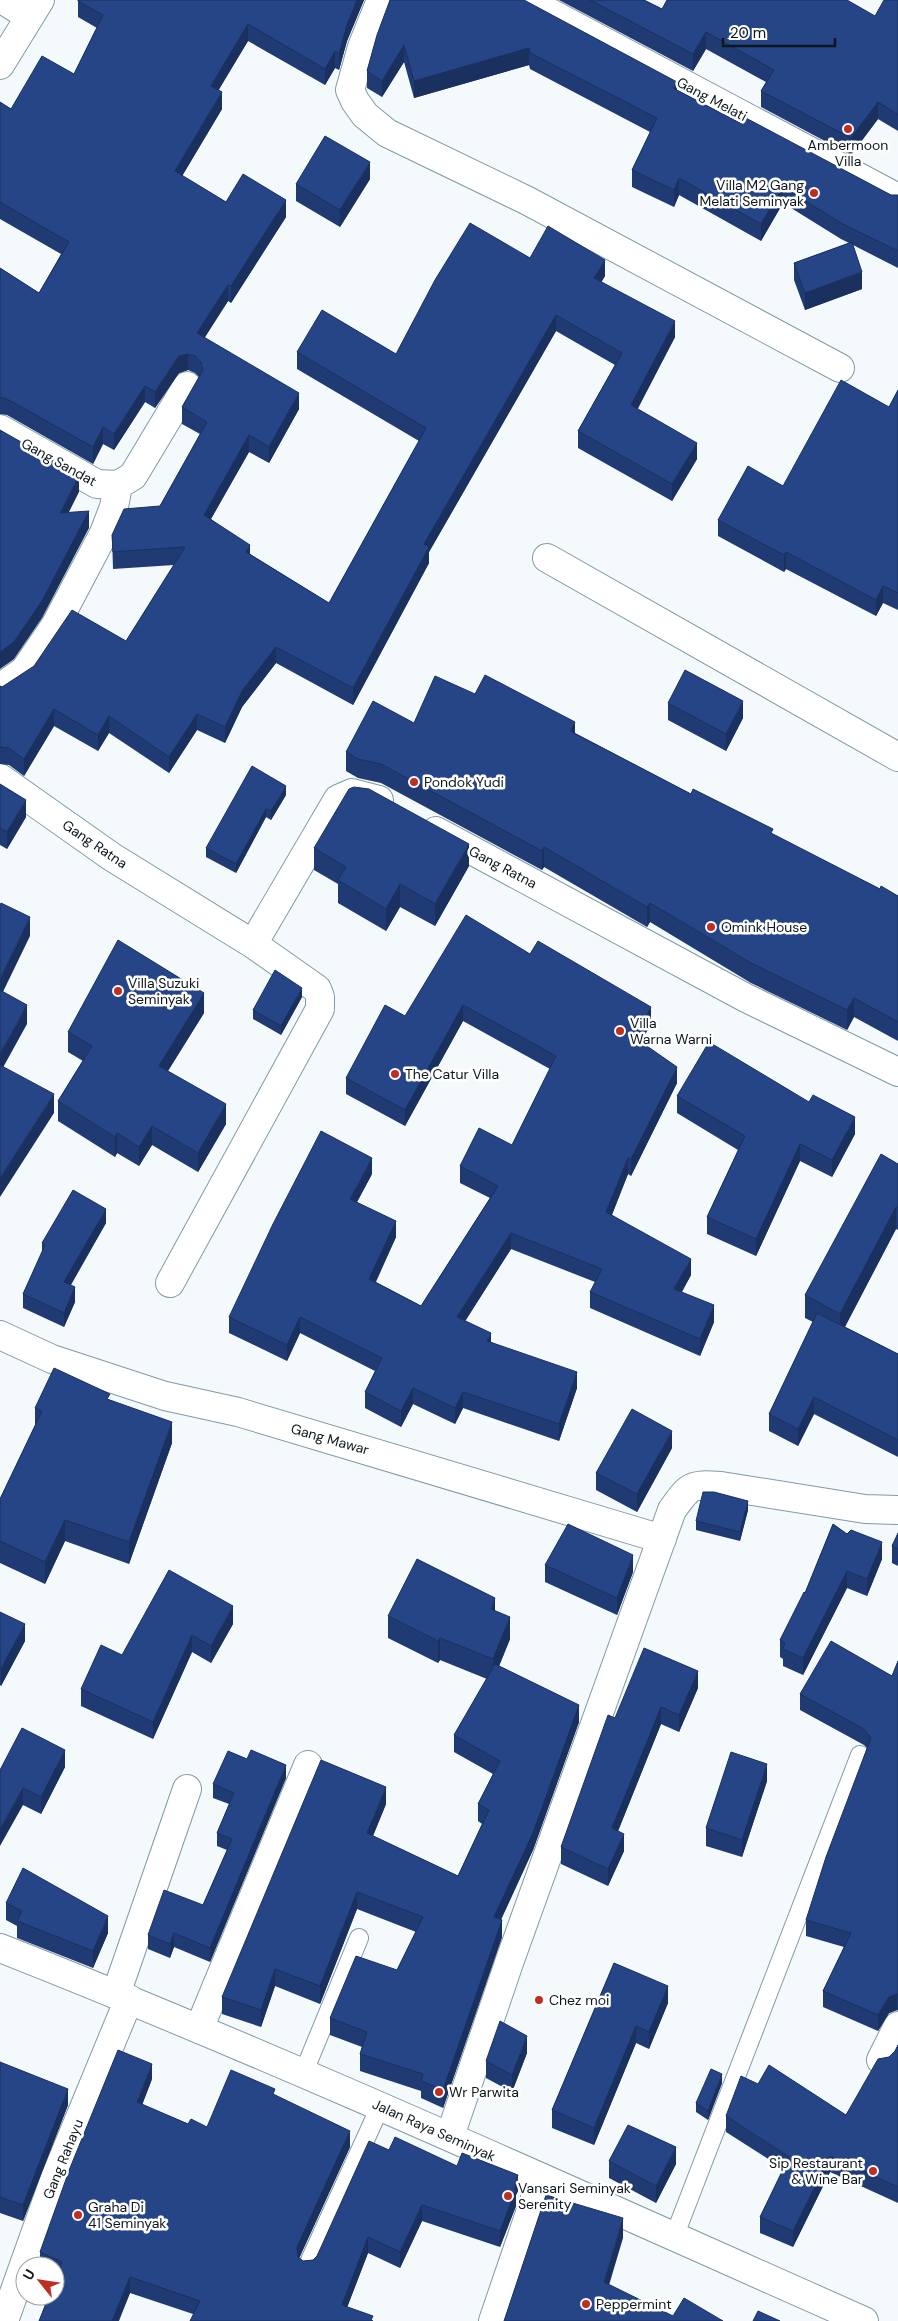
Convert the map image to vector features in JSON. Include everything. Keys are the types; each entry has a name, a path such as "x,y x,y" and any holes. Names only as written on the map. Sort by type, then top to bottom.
{"street":[{"path":"0,65 35,8 3,0"},
{"path":"381,0 362,47 350,90 365,115 387,133 526,200 840,368"},
{"name":"Gang Melati","path":"526,0 898,198"},
{"path":"0,688 25,670 54,626 104,533 114,507 118,485 132,476 188,386"},
{"name":"Gang Sandat","path":"0,429 97,484 118,485"},
{"path":"547,558 898,757"},
{"name":"Gang Ratna","path":"0,778 112,857 253,944 338,799 352,793 374,797 746,998 898,1072"},
{"path":"170,1283 320,1010 320,997 317,989 253,944"},
{"name":"Gang Mawar","path":"0,1335 52,1359 165,1396 238,1412 309,1432 662,1539"},
{"path":"450,2136 510,1960 672,1510 690,1488 698,1484 865,1509 898,1510"},
{"path":"199,2029 308,1765"},
{"name":"Gang Rahayu","path":"4,2321 122,1996 187,1789"},
{"name":"Jalan Raya Seminyak","path":"0,1948 122,1996 450,2136 864,2321"},
{"path":"881,2060 898,2026"},
{"path":"493,2321 542,2178"}],"lane":[{"path":"674,2236 860,1755"},
{"path":"303,2074 359,1938"},
{"path":"307,2267 380,2107"}],"building":[{"path":"78,0 357,0 347,25 339,54 335,51 325,69 248,24 211,86 222,92 175,171 226,202 243,174 286,200 231,286 228,285 197,333 299,393 269,447 249,435 204,515 250,545 246,552 329,603 426,428 297,352 322,310 396,354 435,280 470,223 530,258 548,226 605,260 594,278 675,321 631,405 697,443 672,484 578,431 622,353 556,315 424,544 429,547 353,688 276,647 242,691 225,727 197,714 169,757 109,716 98,735 54,709 24,759 9,748 0,747 0,686 2,687 34,666 72,610 126,641 185,547 113,552 112,535 124,509 160,506 207,422 182,407 203,370 201,362 195,356 188,354 179,356 155,392 145,386 114,434 103,427 93,447 7,399 0,397 0,268 39,293 69,242 0,202 0,102 11,109 42,56 74,74 103,15"},
{"path":"390,0 524,0 677,82 673,88 740,123 744,117 891,195 898,195 898,251 841,223 783,187 761,224 679,178 674,190 632,170 657,118 530,53 529,48 414,81 404,45 382,81 367,71 377,35"},
{"path":"590,0 644,0 662,9 667,0 847,0 875,16 884,0 898,0 898,115 878,102 851,138 761,91 774,70 706,32 693,54"},
{"path":"325,136 370,162 340,210 296,184"},
{"path":"852,242 862,272 805,293 794,263"},
{"path":"841,380 889,407 898,390 898,593 883,586 876,600 786,552 784,555 718,520 748,466 783,486"},
{"path":"0,430 79,475 60,513 89,511 42,601 14,642 0,652"},
{"path":"685,670 743,701 726,734 668,703"},
{"path":"485,675 575,722 570,731 691,794 693,789 773,829 771,833 880,889 881,886 898,896 898,1022 854,998 847,1010 751,963 650,903 647,907 544,847 542,851 381,764 358,759 346,752 373,701 414,723 435,676 475,694"},
{"path":"252,766 286,786 271,811 266,809 236,864 206,848"},
{"path":"0,784 26,800 7,832 0,828"},
{"path":"354,787 369,789 469,844 435,904 400,884 386,909 338,880 346,867 314,848 349,789"},
{"path":"1,903 30,917 0,979 0,905"},
{"path":"466,915 530,954 538,941 651,1007 634,1037 677,1067 631,1159 628,1158 606,1212 691,1259 674,1289 714,1305 700,1339 590,1292 602,1269 511,1233 457,1317 491,1333 487,1341 577,1372 559,1424 463,1392 455,1408 413,1388 401,1411 365,1392 382,1358 300,1317 287,1345 229,1317 273,1224 321,1131 372,1158 350,1199 396,1221 369,1279 421,1306 498,1186 460,1166 479,1128 512,1145 556,1056 463,1005 405,1110 346,1078 385,1005 405,1016"},
{"path":"118,940 204,993 159,1066 226,1104 198,1153 152,1126 139,1147 117,1133 115,1137 58,1101 92,1046 68,1032"},
{"path":"275,970 302,988 281,1026 253,1010"},
{"path":"0,990 27,1005 0,1054"},
{"path":"709,1042 809,1102 813,1095 855,1117 832,1160 800,1144 756,1239 707,1217 745,1136 677,1096"},
{"path":"0,1065 54,1094 0,1178"},
{"path":"881,1154 898,1164 898,1208 896,1207 840,1314 805,1295"},
{"path":"73,1190 106,1209 64,1282 75,1287 64,1313 23,1294 45,1245 42,1243"},
{"path":"817,1313 898,1354 898,1440 814,1397 798,1429 769,1414"},
{"path":"54,1368 110,1394 107,1399 172,1422 129,1542 65,1520 45,1562 0,1541 0,1499 42,1411 35,1408"},
{"path":"632,1409 672,1431 637,1494 596,1473"},
{"path":"703,1492 714,1492 748,1501 740,1532 696,1521"},
{"path":"568,1524 633,1555 617,1598 545,1565"},
{"path":"833,1524 847,1534 851,1530 882,1542 867,1579 847,1571 803,1658 783,1649 785,1643 780,1640 805,1593"},
{"path":"898,1533 898,1549 892,1546"},
{"path":"417,1559 495,1598 491,1609 510,1617 493,1659 440,1638 438,1641 388,1616"},
{"path":"169,1570 233,1606 211,1646 192,1635 153,1722 81,1689 101,1645 122,1655"},
{"path":"0,1612 25,1624 1,1669 0,1668"},
{"path":"831,1641 892,1676 898,1661 898,1995 889,1997 878,2015 823,1991 851,1933 806,1920 826,1857 871,1738 864,1729 800,1694"},
{"path":"644,1648 698,1671 679,1715 661,1707 612,1828 624,1834 608,1869 561,1847 608,1715 615,1718"},
{"path":"495,1664 579,1705 533,1833 494,1917 502,1920 443,2090 421,2081 423,2074 360,2054 367,2032 330,2018 356,1956 397,1970 423,1917 357,1892 320,1986 275,1969 261,2010 222,1997 321,1760 386,1787 367,1833 458,1876 489,1810 478,1804 500,1761 454,1735"},
{"path":"22,1728 65,1750 41,1797 23,1788 0,1829 0,1770"},
{"path":"251,1750 286,1765 210,1948 174,1933 170,1944 148,1935 164,1890 203,1905 232,1839 217,1833 234,1793 213,1784 228,1751 247,1759"},
{"path":"731,1752 767,1764 742,1840 706,1828"},
{"path":"23,1868 108,1916 93,1951 17,1921 22,1911 6,1903"},
{"path":"614,1963 668,1986 649,2032 636,2026 594,2128 552,2110"},
{"path":"500,2021 527,2036 512,2075 486,2061"},
{"path":"898,2045 898,2187 830,2156 793,2231 760,2217 789,2157 726,2116 741,2076 758,2084 769,2065 846,2115 878,2059 889,2057"},
{"path":"118,2050 152,2064 137,2102 188,2124 191,2119 207,2127 231,2070 275,2089 273,2094 350,2131 297,2247 298,2257 303,2261 313,2260 317,2256 369,2141 389,2150 395,2137 457,2166 462,2153 518,2175 513,2189 516,2190 500,2231 422,2205 400,2252 368,2237 342,2305 373,2316 371,2320 373,2321 190,2321 200,2301 130,2277 112,2321 39,2321 45,2306 65,2306 65,2256 49,2256 40,2252 70,2168"},
{"path":"0,2062 68,2089 23,2205 0,2197"},
{"path":"711,2069 722,2074 708,2111 696,2103"},
{"path":"628,2125 676,2147 656,2186 609,2161"},
{"path":"546,2195 623,2218 604,2282 673,2316 684,2298 723,2321 504,2321"},
{"path":"758,2311 780,2321 753,2321"}],"place":[{"name":"Ambermoon Villa","path":"848,129"},
{"name":"Villa M2 Gang Melati Seminyak","path":"814,193"},
{"name":"Pondok Yudi","path":"414,782"},
{"name":"Omink House","path":"711,927"},
{"name":"Villa Suzuki Seminyak","path":"118,991"},
{"name":"Villa Warna Warni","path":"620,1031"},
{"name":"The Catur Villa","path":"395,1074"},
{"name":"Chez moi","path":"539,2000"},
{"name":"Wr Parwita","path":"439,2092"},
{"name":"Sip Restaurant & Wine Bar","path":"873,2171"},
{"name":"Vansari Seminyak Serenity","path":"508,2196"},
{"name":"Graha Di 41 Seminyak","path":"78,2215"},
{"name":"Peppermint","path":"586,2304"}]}
